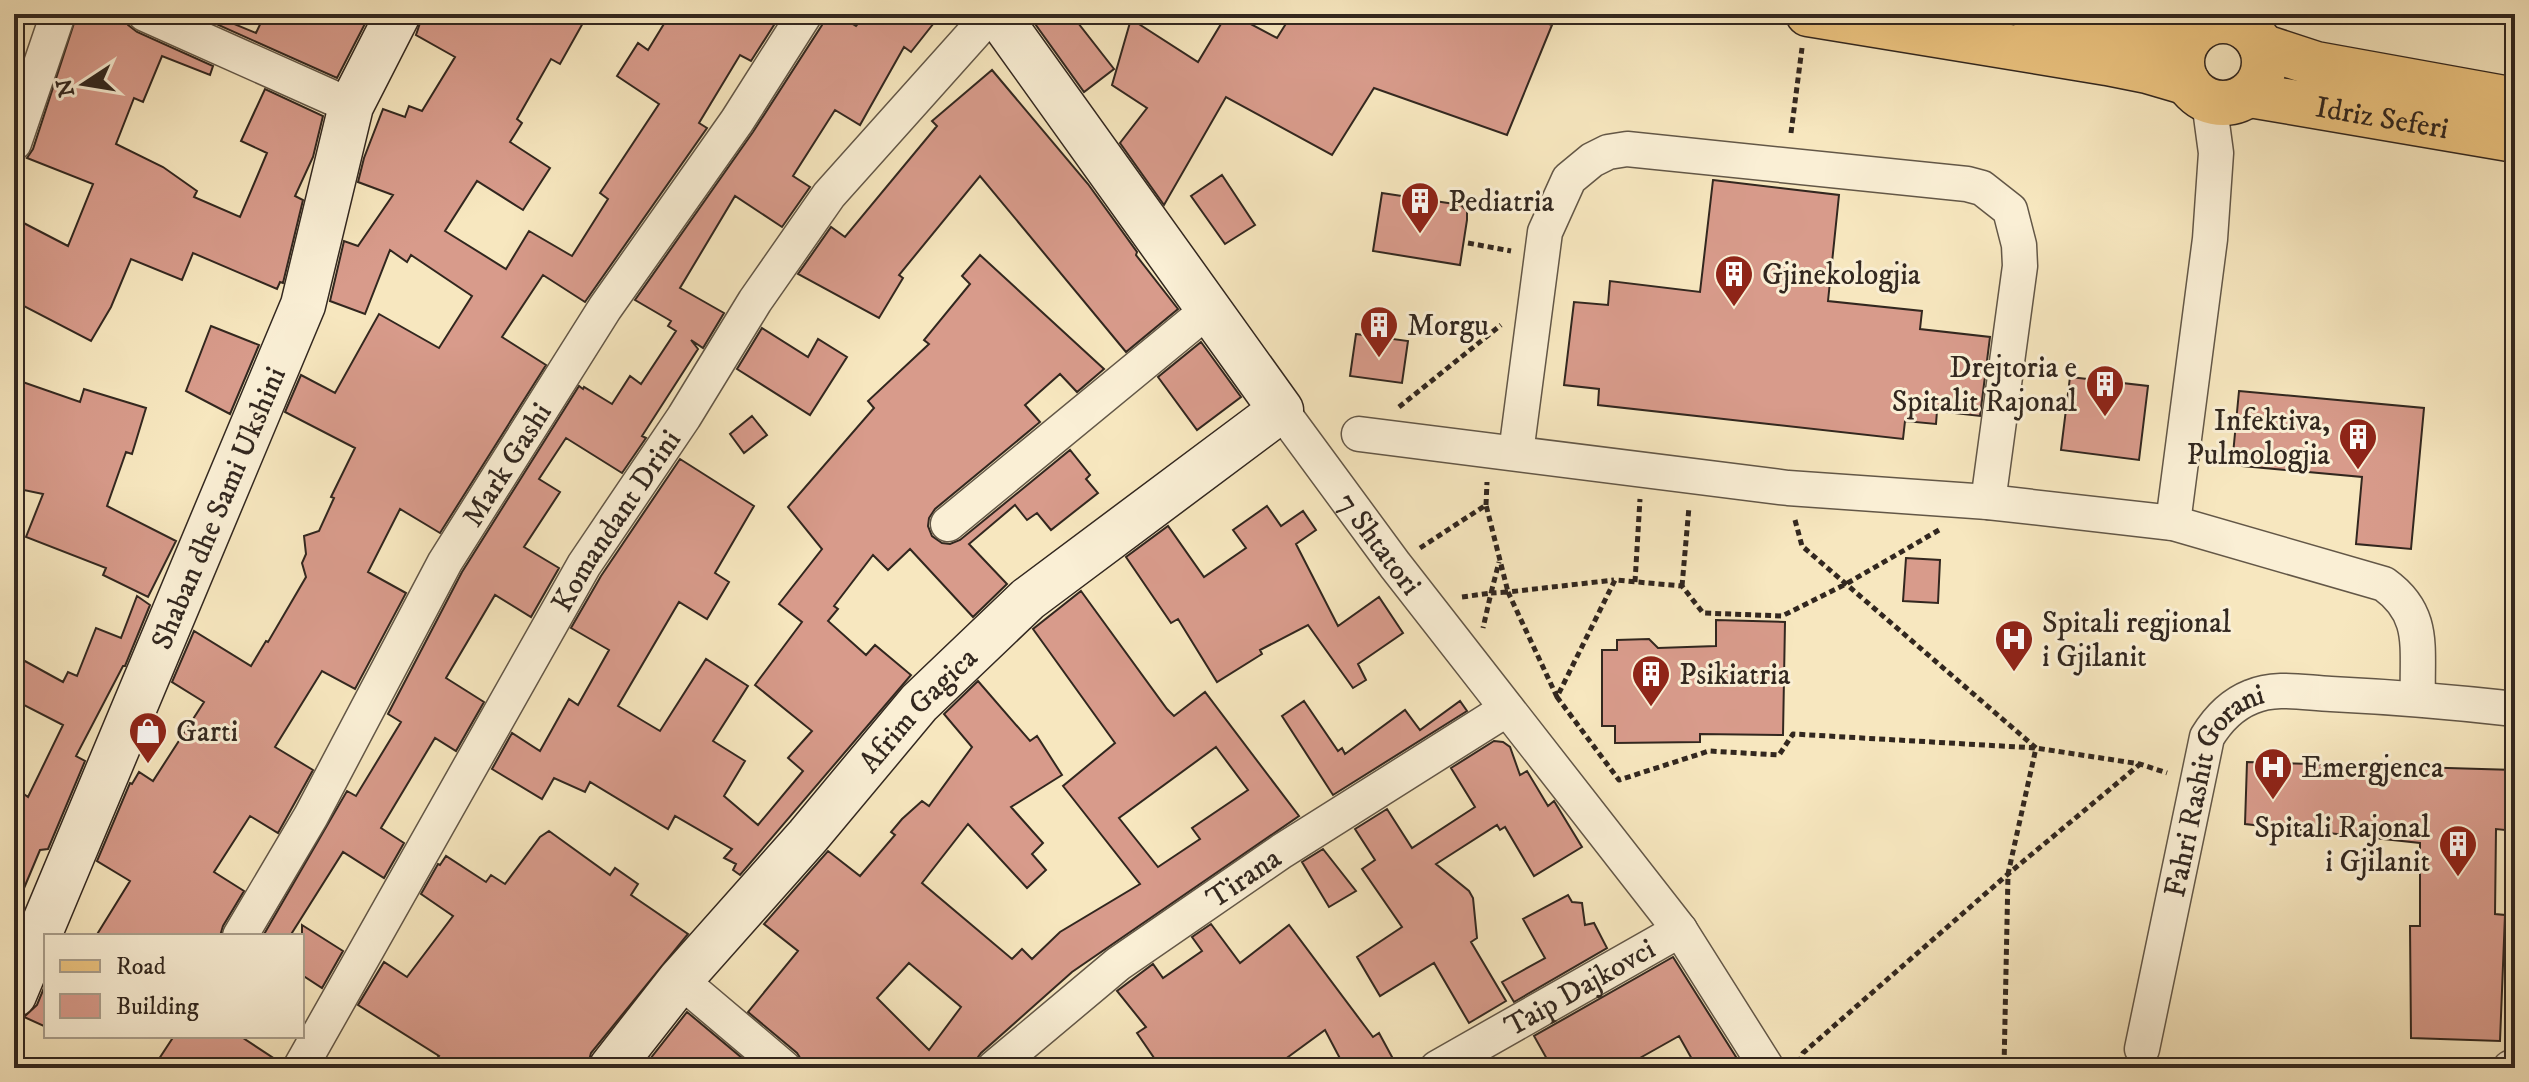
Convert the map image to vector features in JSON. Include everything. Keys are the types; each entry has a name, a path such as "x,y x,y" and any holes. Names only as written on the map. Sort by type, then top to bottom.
{"main road":[{"name":"Idriz Seferi","path":"2033,14 2225,28 2316,64 2515,100"},
{"name":"Idriz Seferi","path":"1806,26 2107,63 2147,71 2221,95 2515,140"},
{"path":"2225,28 2264,70 2260,81 2221,95 2182,72 2182,59 2184,47 2225,28"}],"street":[{"path":"14,143 58,14"},
{"path":"145,14 351,106"},
{"name":"Shaban dhe Sami Ukshini","path":"14,995 303,305 351,106 398,14"},
{"name":"Mark Gashi","path":"241,934 311,816 445,562 605,308 737,121 805,14"},
{"name":"Komandant Drini","path":"300,1068 584,565 684,417 755,301 829,195 991,14"},
{"name":"7 Shtatori","path":"997,14 1395,565 1680,930 1767,1068"},
{"path":"2173,523 2205,293 2221,95"},
{"path":"1516,453 1540,256 1553,210 1569,179 1580,168 1608,152 1627,149 1967,184 1982,188 2010,210 2016,225 2020,266 1988,502"},
{"path":"948,524 1208,310"},
{"name":"Afrim Gagica","path":"611,1068 680,980 808,836 919,703 1028,599 1281,410"},
{"path":"1359,434 1788,488 1988,502 2173,523 2384,584 2402,597 2416,622 2418,698"},
{"name":"Fahri Rashit Gorani","path":"2142,1049 2207,737 2216,721 2232,707 2253,696 2276,691 2418,698 2515,709"},
{"name":"Tirana","path":"994,1068 1118,964 1282,851 1507,709"},
{"name":"Taip Dajkovci","path":"1437,1068 1680,930"},
{"path":"680,980 784,1068"}],"path":[{"path":"1787,166 1806,26"},
{"path":"1468,243 1540,256"},
{"path":"1359,434 1379,423 1536,297"},
{"path":"1635,582 1641,469"},
{"path":"1693,475 1682,586 1703,613 1782,616 1846,584 1988,502"},
{"path":"1788,488 1802,546 2036,748"},
{"path":"1395,565 1486,505 1508,592 1557,697 1619,780 1709,751 1779,755 1793,734 2036,748 2140,764 2008,874 1803,1053 1797,1068"},
{"path":"1475,668 1499,562"},
{"path":"1491,593 1615,580 1682,586"},
{"path":"1557,697 1615,580"},
{"path":"2004,1068 2008,874 2036,748"}],"building":[{"path":"77,14 125,14 128,25 137,32 213,66 210,75 162,56 143,102 134,98 116,144 163,167 197,191 194,197 240,217 267,153 241,141 265,89 323,116 313,157 295,196 303,200 283,283 280,282 277,289 193,253 182,280 131,259 111,307 91,341 14,301 14,218 68,246 93,184 27,158 33,149"},
{"path":"194,14 210,14 256,33 265,14 370,14 337,78"},
{"path":"423,14 588,14 560,64 551,59 517,119 522,123 510,142 550,168 523,210 477,181 445,231 506,269 529,231 572,256 608,199 600,193 659,104 617,76 638,43 648,50 670,14 781,14 751,61 740,55 699,123 707,128 585,302 543,275 502,337 546,365 440,533 400,509 368,572 406,593 355,689 322,671 275,747 313,770 278,833 250,816 214,872 244,891 221,934 97,934 130,881 97,861 130,783 139,772 153,781 204,702 172,682 194,631 251,666 306,577 302,563 306,554 304,536 319,531 334,498 331,497 355,448 285,412 301,375 335,393 379,314 439,348 472,296 411,255 407,262 390,250 365,314 330,301 344,241 358,246 393,195 358,182 383,109 405,117 409,106 422,111 455,57 416,35"},
{"path":"825,14 836,14 856,26 866,14 941,14 911,52 904,47 860,125 835,110 793,176 810,187 782,227 735,196 680,288 724,313 703,348 691,340 698,349 622,473 566,438 539,479 560,492 524,547 559,568 531,617 495,595 446,678 484,702 456,751 435,738 381,828 404,843 384,878 343,852 291,934 264,934 347,791 356,796 401,722 388,714 462,572 579,386 612,404 630,376 641,384 676,331 668,326 671,321 635,300 753,132 822,25"},
{"path":"1028,14 1071,14 1114,69 1084,92"},
{"path":"1227,14 1277,38 1292,14 1518,14 1552,25 1507,135 1374,88 1332,155 1226,97 1164,205 1120,143 1147,108 1112,85 1131,19 1198,62"},
{"path":"992,70 1088,184 1137,252 1136,255 1178,309 1126,352 980,176 899,275 903,278 879,318 798,274 831,227 845,237 937,126 932,121"},
{"path":"1222,175 1255,225 1225,244 1191,196"},
{"name":"Gjinekologjia","path":"1713,180 1839,195 1828,301 1922,311 1920,329 1990,337 1980,416 1937,411 1936,424 1905,421 1903,439 1598,405 1599,389 1564,385 1574,302 1608,305 1610,281 1700,292"},
{"name":"Pediatria","path":"1382,193 1461,205 1467,211 1467,220 1460,265 1373,251"},
{"path":"980,255 1104,369 1077,392 1060,374 1025,405 1040,422 935,509 928,526 932,536 942,543 960,540 1070,450 1090,475 1086,479 1098,493 1051,530 1037,513 1027,520 1015,505 969,544 1007,584 973,617 910,549 888,570 873,555 834,606 838,609 828,621 866,655 875,645 911,675 740,875 733,870 736,864 724,858 732,849 675,816 668,829 590,782 585,792 554,778 542,799 492,769 512,733 540,751 569,699 578,705 609,650 571,628 601,576 680,459 754,506 715,573 729,582 707,619 679,602 618,706 660,731 706,659 748,686 713,741 745,761 724,796 758,825 803,771 788,758 812,731 755,685 802,622 779,604 822,549 788,507 874,408 868,401 929,344 924,340 970,284 962,276"},
{"path":"211,326 259,345 230,414 186,391"},
{"path":"762,328 808,357 818,339 847,357 810,415 737,369"},
{"name":"Morgu","path":"1356,334 1408,341 1402,383 1350,376"},
{"path":"1201,342 1241,397 1197,430 1158,377"},
{"name":"Drejtoria e Spitalit Rajonal","path":"2070,377 2148,386 2139,460 2061,450"},
{"path":"14,379 80,402 84,389 146,408 132,454 126,452 107,506 176,541 148,597 103,575 106,568 26,537 43,494 14,488"},
{"name":"Infektiva, Pulmologjia","path":"2239,391 2424,408 2411,549 2356,544 2362,477 2232,465"},
{"path":"752,416 767,435 744,453 730,434"},
{"path":"1267,506 1281,526 1303,511 1316,530 1296,544 1338,626 1379,597 1403,633 1358,664 1366,680 1353,688 1308,625 1260,650 1262,654 1217,682 1178,619 1171,623 1126,557 1168,526 1204,577 1246,548 1233,530"},
{"path":"1906,558 1940,560 1938,603 1903,601"},
{"path":"1081,591 1167,709 1174,716 1205,692 1299,816 1072,972 981,1053 974,1068 803,1068 797,1053 748,1012 798,951 764,924 828,851 860,876 895,835 891,832 902,819 922,801 929,806 972,747 944,714 978,681 1030,741 1037,736 1062,775 1011,807 1043,843 1032,854 1046,870 1027,888 968,824 922,883 1012,959 1022,949 1032,959 1060,932 1140,884 1063,786 1115,743 1033,629","holes":["1216,747 1248,790 1192,828 1200,839 1158,867 1119,818","909,963 961,1007 929,1050 877,998"]},
{"path":"137,596 150,605 125,666 76,756 85,761 48,849 40,850 14,912 14,787 28,797 63,725 14,700 14,655 63,682 68,672 77,676 96,628 121,638"},
{"path":"1716,620 1785,622 1783,735 1700,734 1700,742 1615,743 1615,726 1602,726 1602,650 1617,650 1617,640 1649,639 1658,648 1716,646"},
{"path":"1304,701 1338,751 1342,748 1345,754 1405,710 1420,730 1460,701 1467,711 1333,795 1282,716"},
{"path":"1494,741 1510,747 1520,775 1527,771 1548,806 1554,801 1582,847 1534,876 1505,827 1500,830 1497,825 1436,864 1469,891 1473,898 1477,938 1471,942 1506,1001 1469,1023 1434,963 1380,996 1357,957 1402,927 1362,869 1375,860 1355,829 1387,809 1412,848 1475,807 1451,768"},
{"name":"Spitali Rajonal i Gjilanit","path":"2247,762 2515,770 2515,831 2496,829 2495,914 2505,915 2500,1041 2411,1038 2410,926 2420,926 2420,843 2245,824"},
{"path":"549,831 610,875 615,868 638,884 631,895 688,934 591,1053 587,1068 429,1068 439,1056 358,1005 384,962 407,977 453,916 421,894 446,856 486,882 491,875 505,884 540,837"},
{"path":"1323,849 1356,891 1329,907 1302,862"},
{"path":"1568,895 1572,902 1582,903 1585,925 1594,923 1607,948 1514,1002 1502,982 1545,958 1523,919"},
{"path":"1211,924 1240,963 1289,925 1373,1037 1379,1033 1398,1068 1345,1068 1325,1030 1273,1068 1161,1068 1137,1033 1146,1027 1117,991 1153,964 1163,978 1202,951 1192,937"},
{"path":"302,925 343,951 322,988 304,976"},
{"path":"1673,957 1743,1068 1697,1068 1679,1036 1622,1068 1552,1068 1534,1036"},
{"path":"44,988 44,1026 24,1017 37,1005"},
{"path":"687,1012 742,1058 734,1068 643,1068"},
{"path":"173,1038 243,1038 281,1063 280,1068 153,1068"}],"place":[{"name":"Pediatria","path":"1420,235"},
{"name":"Gjinekologjia","path":"1734,308"},
{"name":"Morgu","path":"1379,359"},
{"name":"Drejtoria e Spitalit Rajonal","path":"2105,418"},
{"name":"Infektiva, Pulmologjia","path":"2358,471"},
{"name":"Spitali regjional i Gjilanit","path":"2014,673"},
{"name":"Psikiatria","path":"1651,708"},
{"name":"Garti","path":"148,765"},
{"name":"Emergjenca","path":"2273,801"},
{"name":"Spitali Rajonal i Gjilanit","path":"2458,878"}]}
